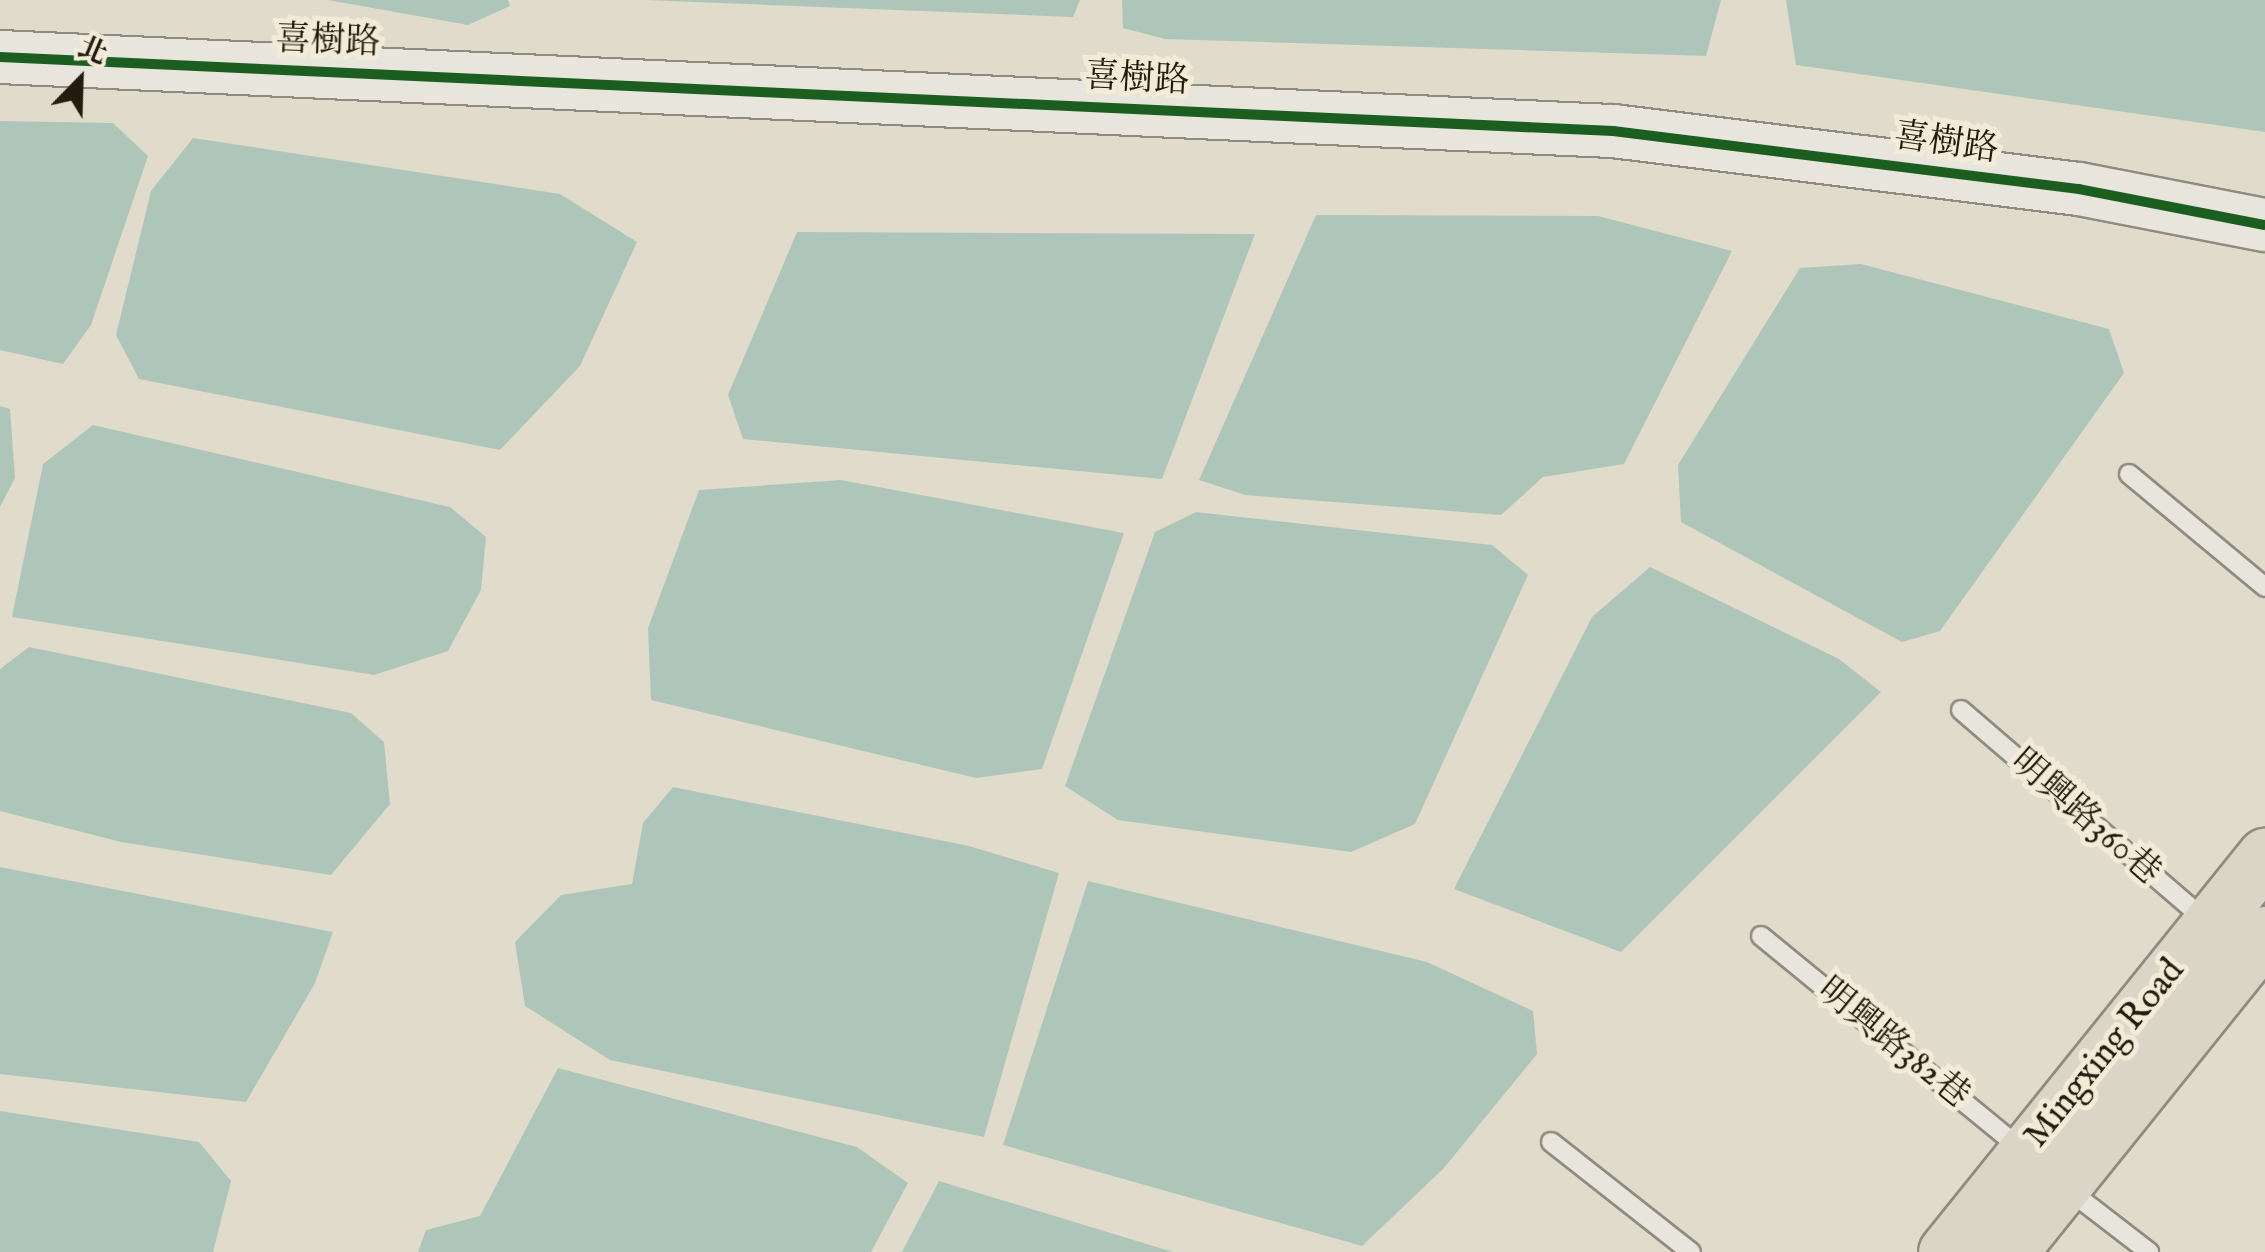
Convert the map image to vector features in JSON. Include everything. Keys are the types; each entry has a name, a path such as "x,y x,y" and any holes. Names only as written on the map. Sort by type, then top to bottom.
{"main road":[{"name":"Mingxing Road","path":"1946,1252 2044,1169 2247,945 2265,856"},
{"name":"Mingxing Road","path":"2009,1252 2044,1169"}],"street":[{"name":"喜樹路","path":"0,57 1613,131 2079,189 2265,225"}],"lane":[{"path":"2128,474 2265,587"},
{"name":"明興路360巷","path":"1961,710 2247,945"},
{"name":"明興路382巷","path":"1761,936 2149,1252"},
{"path":"1550,1142 1690,1252"}],"shaded area":[{"path":"328,0 508,0 510,6 468,25"},
{"path":"645,0 1080,0 1073,17"},
{"path":"1122,0 1721,0 1706,56 1165,39 1123,28"},
{"path":"1786,0 2265,0 2265,132 1796,65"},
{"path":"0,121 113,123 148,156 91,325 63,364 0,350"},
{"path":"193,138 560,194 637,242 580,366 500,450 139,379 116,335 151,191"},
{"path":"1316,215 1598,216 1732,251 1624,464 1543,477 1501,515 1245,495 1199,480"},
{"path":"797,232 1255,234 1162,479 743,439 728,395"},
{"path":"1861,264 2109,329 2124,373 1940,631 1902,642 1681,522 1678,465 1800,268"},
{"path":"0,406 10,409 15,478 0,507"},
{"path":"93,425 450,507 486,537 481,590 448,651 374,675 12,617 43,464"},
{"path":"841,480 1124,533 1042,769 976,778 651,700 648,628 699,490"},
{"path":"1196,512 1492,545 1528,575 1415,824 1351,852 1118,820 1065,786 1155,532"},
{"path":"1650,567 1839,659 1881,692 1621,952 1454,889 1592,617"},
{"path":"29,647 351,713 384,742 390,804 331,875 121,842 0,811 0,669"},
{"path":"673,787 969,846 1059,873 984,1137 610,1060 525,1006 515,942 561,895 632,884 643,823"},
{"path":"0,867 333,932 315,983 246,1102 0,1074"},
{"path":"1088,881 1427,962 1533,1011 1537,1054 1443,1169 1362,1246 1003,1145"},
{"path":"558,1068 857,1147 908,1183 871,1252 418,1252 426,1230 480,1216"},
{"path":"0,1111 199,1142 231,1181 213,1252 0,1252"},
{"path":"939,1181 1173,1252 902,1252"}],"cycle path":[{"path":"0,57 1613,131 2079,189 2265,225"}]}
